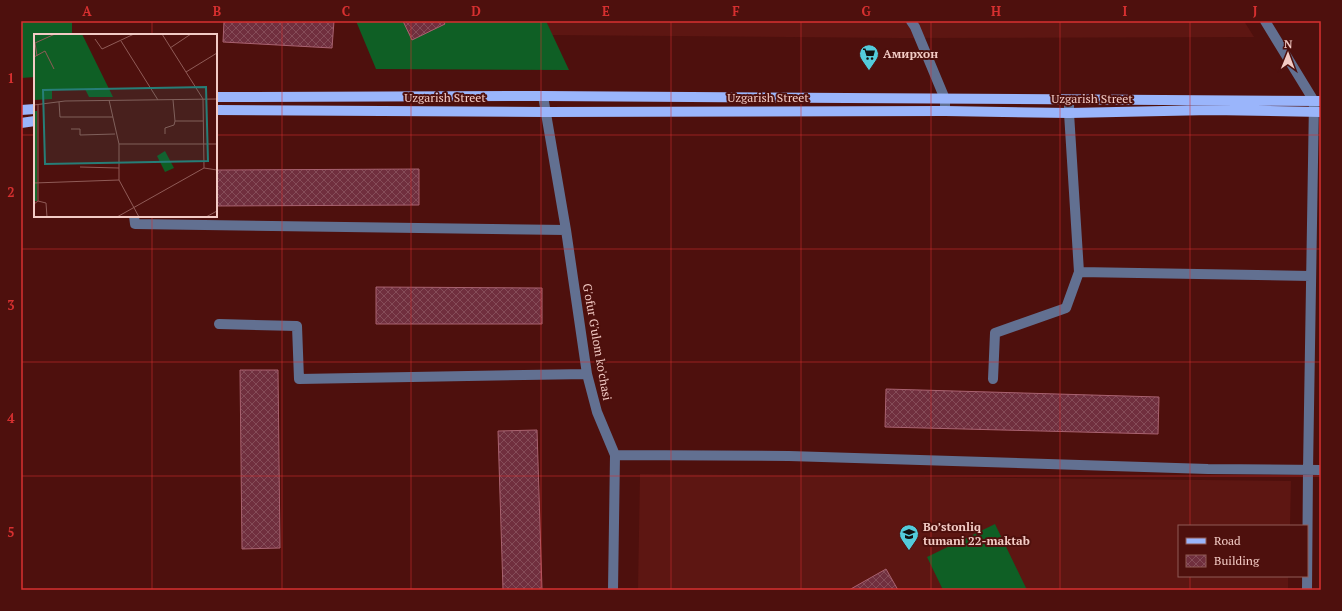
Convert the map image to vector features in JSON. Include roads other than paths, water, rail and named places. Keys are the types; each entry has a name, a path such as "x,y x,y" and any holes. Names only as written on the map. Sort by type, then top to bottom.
{"main road":[{"name":"Uzgarish Street","path":"217,97 543,96 1318,101"},
{"path":"21,110 34,109"},
{"name":"Uzgarish Street","path":"217,110 545,112 945,111 1069,113 1211,110 1318,112"},
{"path":"21,123 34,121"}],"street":[{"path":"912,21 944,99 945,111"},
{"path":"1265,21 1318,101 1311,276 1308,525"},
{"name":"G'ofur G'ulom ko'chasi","path":"543,96 566,230 587,374 597,412 616,455 613,590"},
{"path":"993,379 995,333 1066,308 1079,272 1069,100"},
{"path":"134,217 135,224 566,230"},
{"path":"1079,272 1311,276"},
{"path":"219,324 297,326 299,379 587,374"},
{"path":"616,455 789,456 1208,469 1321,470"},
{"path":"1307,577 1307,590"}],"place":[{"name":"Амирхон","path":"869,71"},
{"name":"Bo’stonliq tumani 22-maktab","path":"909,551"}]}
